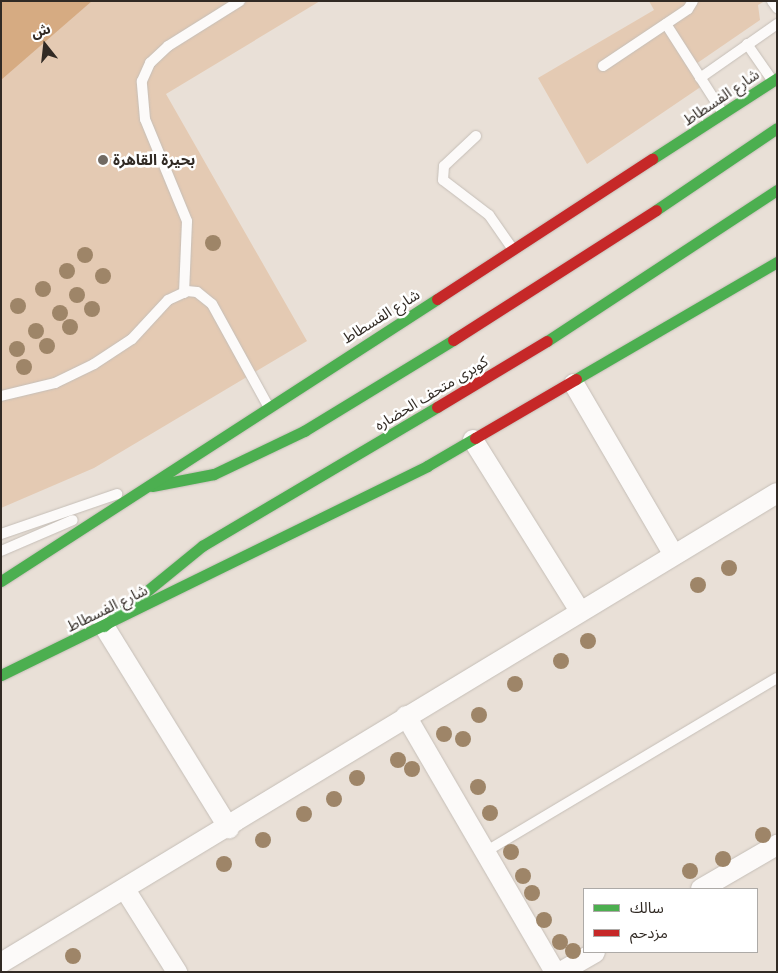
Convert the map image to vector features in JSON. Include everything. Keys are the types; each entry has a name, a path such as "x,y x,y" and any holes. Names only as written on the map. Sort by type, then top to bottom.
{"main road":[{"name":"شارع الفسطاط","path":"1,581 152,486 267,404 514,250 775,79"},
{"path":"152,486 214,474 304,431 580,262 777,128"},
{"name":"كوبرى متحف الحضاره","path":"104,626 150,584 202,546 611,303 777,190"},
{"name":"شارع الفسطاط","path":"1,675 104,626 473,440 574,384 777,262"}],"street":[{"path":"574,384 674,555"},
{"path":"473,440 580,611"},
{"path":"1,963 230,828 406,716 777,493"},
{"path":"104,626 230,828"},
{"path":"406,716 555,972"},
{"path":"703,888 777,845"},
{"path":"126,890 177,972"},
{"path":"560,972 593,953"}],"lane":[{"path":"184,292 187,221 145,119 142,81 150,63 168,46 240,1"},
{"path":"603,66 666,24 693,1"},
{"path":"772,1 777,8"},
{"path":"666,24 723,114"},
{"path":"700,78 777,24"},
{"path":"747,44 775,79"},
{"path":"476,136 444,166 443,180 489,215 514,250"},
{"path":"1,396 55,383 101,360 132,339 168,300 184,292 197,292 212,304 267,404"},
{"path":"1,534 84,503 152,486"},
{"path":"1,551 152,486"},
{"path":"485,852 777,678"}],"shaded area":[{"name":"بحيرة القاهرة","path":"1,1 320,1 166,94 307,341 94,468 1,508"},
{"path":"1,1 92,1 1,80"},
{"path":"649,1 765,1 758,5 760,20 690,68 702,86 587,164 538,78 654,10"}],"traffic: fast":[{"path":"652,159 777,78"},
{"path":"656,210 777,128"},
{"path":"547,341 777,190"},
{"path":"576,379 777,262"},
{"path":"1,581 437,299"},
{"path":"152,486 214,474 304,431 453,340"},
{"path":"104,626 202,546 437,407"},
{"path":"1,675 427,466 475,438"}],"traffic: jam":[{"path":"437,299 652,159"},
{"path":"453,340 656,210"},
{"path":"437,407 547,341"},
{"path":"475,438 576,379"}],"place":[{"name":"بحيرة القاهرة","path":"103,160"}]}
